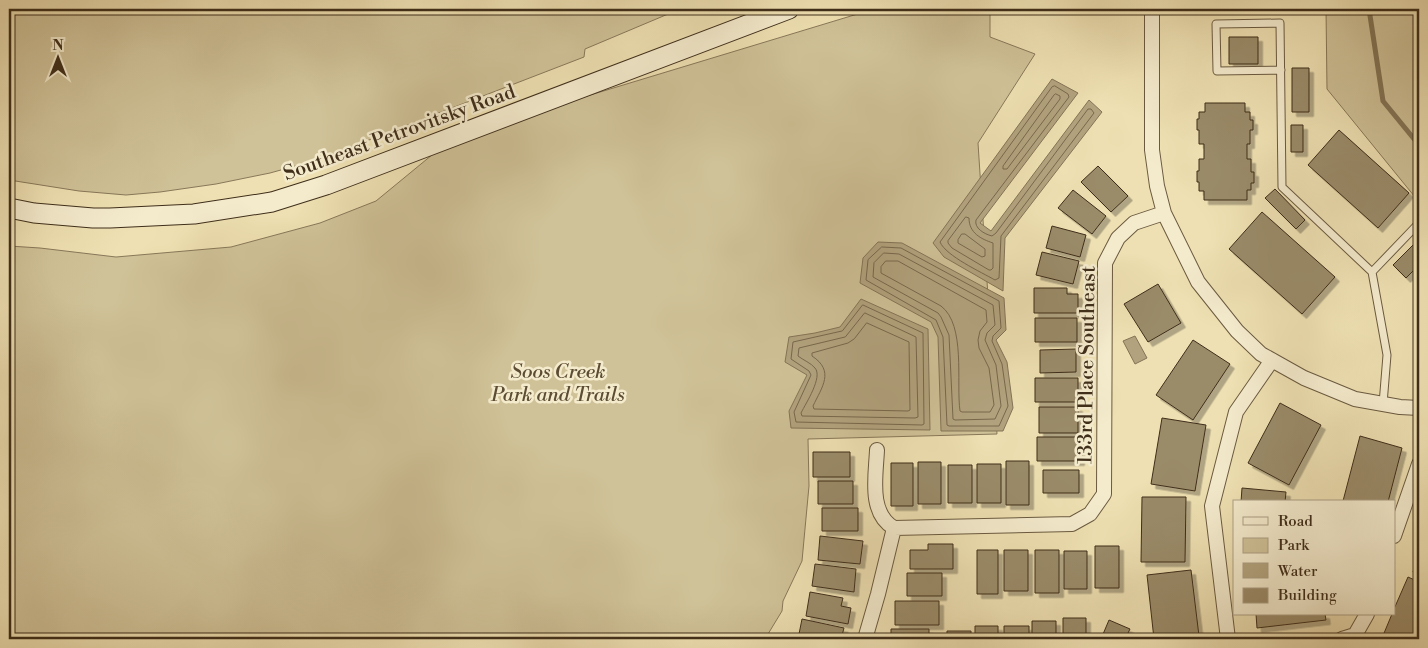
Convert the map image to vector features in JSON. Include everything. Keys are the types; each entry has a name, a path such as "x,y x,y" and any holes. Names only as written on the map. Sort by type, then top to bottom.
{"main road":[{"name":"Southeast Petrovitsky Road","path":"9,208 34,213 110,218 194,214 272,202 326,185 789,9"}],"street":[{"path":"1152,9 1152,150 1157,186 1164,213 1198,282 1237,331 1262,354 1272,360 1304,378 1355,399 1419,408"},
{"name":"133rd Place Southeast","path":"894,528 1072,524 1090,514 1104,494 1105,263 1118,238 1134,223 1164,213"},
{"path":"1228,639 1212,506 1236,412 1272,360"},
{"path":"865,639 894,528 887,524 880,515 877,502 877,450"},
{"path":"1396,530 1419,464"},
{"path":"1342,639 1355,635 1366,616"}],"lane":[{"path":"1280,70 1217,71 1216,24 1280,23 1282,187 1372,272 1387,355 1383,404"},
{"path":"1372,272 1418,223"}],"green space":[{"path":"9,9 680,9 585,49 584,57 317,160 270,173 216,184 126,195 79,191 9,180"},
{"name":"Soos Creek Park and Trails","path":"874,9 990,9 990,37 1035,54 978,143 997,434 808,439 809,486 802,561 783,601 782,611 765,639 9,639 9,246 116,257 231,247 320,223 376,201 455,136"},
{"path":"1326,9 1419,9 1419,202 1327,89"}],"water":[{"path":"1052,79 1078,93 980,223 991,231 1089,100 1102,112 1005,238 1003,291 944,257 933,243"},
{"path":"878,242 902,243 1004,298 1006,330 996,340 1007,362 1013,408 1003,431 941,431 938,337 931,322 860,283 863,258"},
{"path":"861,299 928,329 930,430 791,428 789,411 807,375 785,362 789,337 840,327"},
{"path":"1135,336 1147,358 1135,364 1123,341"}],"building":[{"path":"1229,37 1258,37 1258,64 1229,64"},
{"path":"1292,68 1309,68 1309,112 1292,112"},
{"path":"1205,103 1245,103 1245,112 1250,112 1250,120 1253,120 1253,130 1250,130 1250,144 1247,144 1247,159 1251,159 1251,172 1254,172 1254,183 1251,183 1251,190 1247,190 1247,200 1204,200 1204,191 1199,191 1197,171 1199,171 1199,159 1204,159 1204,144 1199,144 1197,119 1199,119 1199,112 1205,112"},
{"path":"1291,125 1303,125 1303,152 1291,152"},
{"path":"1339,130 1409,193 1378,228 1308,165"},
{"path":"1098,166 1128,196 1111,212 1081,182"},
{"path":"1275,189 1305,220 1296,229 1265,198"},
{"path":"1073,190 1106,216 1092,234 1058,208"},
{"path":"1262,212 1335,277 1302,314 1229,249"},
{"path":"1052,226 1086,235 1080,257 1046,248"},
{"path":"1419,239 1419,265 1406,278 1393,265"},
{"path":"1042,252 1079,261 1073,284 1036,275"},
{"path":"1158,284 1181,323 1148,342 1124,304"},
{"path":"1034,288 1067,288 1067,294 1078,294 1078,313 1034,313"},
{"path":"1417,297 1419,297 1419,325"},
{"path":"1035,318 1077,318 1077,342 1035,342"},
{"path":"1193,340 1230,364 1193,420 1156,395"},
{"path":"1076,349 1076,372 1040,373 1040,350"},
{"path":"1035,378 1078,378 1078,402 1035,402"},
{"path":"1280,403 1321,425 1289,485 1248,463"},
{"path":"1039,407 1078,407 1078,433 1039,433"},
{"path":"1162,418 1206,425 1195,491 1151,484"},
{"path":"1360,436 1402,448 1389,500 1343,500"},
{"path":"1037,437 1080,437 1080,461 1037,461"},
{"path":"813,452 850,452 850,477 813,477"},
{"path":"1006,461 1029,461 1029,505 1006,505"},
{"path":"918,462 941,462 941,504 918,504"},
{"path":"891,463 913,463 913,506 891,506"},
{"path":"977,464 1001,464 1001,503 977,503"},
{"path":"948,465 972,465 972,503 948,503"},
{"path":"1043,470 1079,470 1079,493 1043,493"},
{"path":"818,481 853,481 853,504 818,504"},
{"path":"1242,488 1286,492 1285,500 1241,500"},
{"path":"1142,497 1186,497 1185,562 1141,562"},
{"path":"822,508 858,508 858,531 822,531"},
{"path":"820,536 863,541 860,564 818,560"},
{"path":"928,544 953,544 953,569 910,569 910,550 928,550"},
{"path":"1095,546 1119,546 1119,588 1095,588"},
{"path":"977,550 998,550 998,594 977,594"},
{"path":"1004,550 1028,550 1028,591 1004,591"},
{"path":"1035,550 1059,550 1059,593 1035,593"},
{"path":"1064,551 1087,551 1087,589 1064,589"},
{"path":"1419,554 1419,574 1413,572"},
{"path":"815,564 856,569 854,592 812,586"},
{"path":"1191,570 1199,636 1154,639 1147,575"},
{"path":"907,573 942,573 942,596 907,596"},
{"path":"1408,577 1419,582 1419,639 1382,638 1391,616 1396,616 1396,604"},
{"path":"810,592 843,598 841,606 851,608 848,624 806,616"},
{"path":"895,601 939,601 939,625 895,625"},
{"path":"1256,616 1325,616 1326,620 1257,628"},
{"path":"1063,618 1086,618 1086,639 1063,639"},
{"path":"802,619 844,628 841,639 798,639"},
{"path":"1109,620 1130,629 1125,639 1101,639"},
{"path":"1032,621 1056,621 1056,639 1032,639"},
{"path":"975,626 998,626 998,639 975,639"},
{"path":"1004,626 1029,626 1029,639 1004,639"},
{"path":"891,629 929,629 929,639 891,639"},
{"path":"947,631 971,631 971,639 947,639"}],"waterway":[{"path":"1369,9 1383,101 1419,145"}]}
